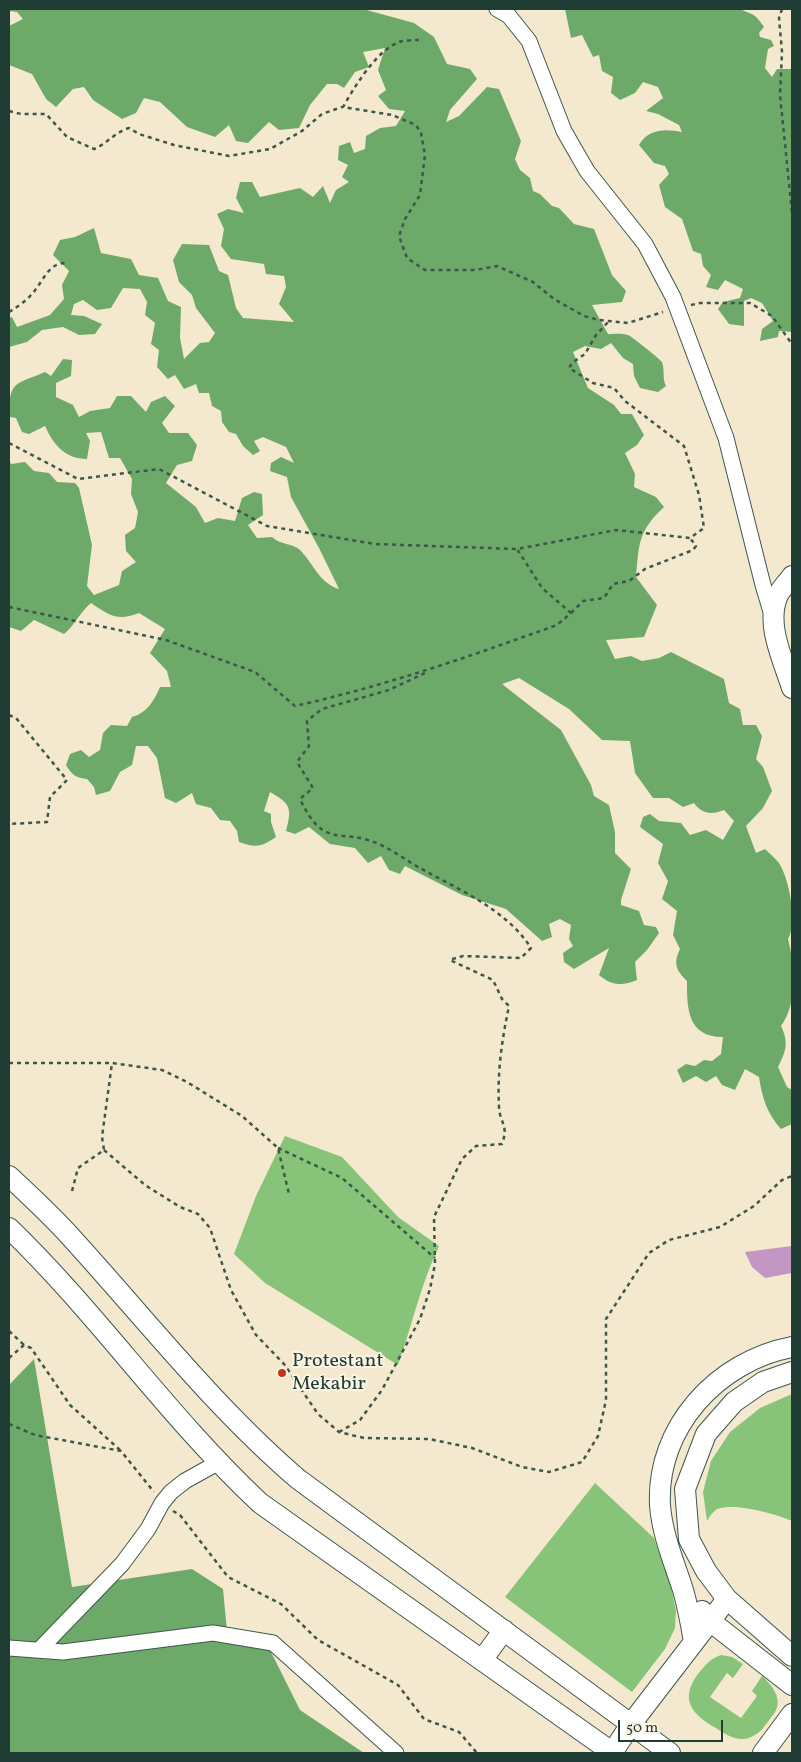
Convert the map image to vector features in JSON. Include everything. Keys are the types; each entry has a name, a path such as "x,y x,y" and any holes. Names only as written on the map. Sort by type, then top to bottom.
{"main road":[{"path":"792,576 778,594 772,615 774,630 792,688"},
{"path":"9,1176 68,1233 225,1411 263,1449 298,1479 670,1753"},
{"path":"9,1228 63,1283 219,1462 267,1508 612,1753 631,1724 728,1599"},
{"path":"694,1642 682,1589 671,1557 660,1505 664,1458 685,1415 725,1374 773,1351 792,1347"},
{"path":"792,1372 762,1382 734,1402 706,1434 685,1489 689,1539 706,1570 728,1599 792,1656"},
{"path":"682,1589 710,1621 792,1685"},
{"path":"482,1660 504,1630"},
{"path":"763,1753 789,1720"}],"street":[{"path":"496,9 509,16 529,41 564,131 587,171 645,244 673,297 726,438 762,586 772,615"},
{"path":"39,1650 122,1564 148,1529 162,1503 185,1481 219,1462"},
{"path":"9,1648 63,1652 213,1633 273,1643 396,1753"}],"path":[{"path":"782,9 779,18 782,52 780,95 792,213"},
{"path":"343,107 352,91 382,52 400,42 419,40"},
{"path":"9,112 46,114 67,137 94,149 106,144 122,130 129,128 139,134 174,145 229,156 270,149 302,131 322,114 343,107 392,115 416,125 421,133 425,155 420,195 405,219 399,236 407,258 425,270 476,270 496,266 533,282 554,299 584,316 628,323 663,312"},
{"path":"9,312 32,294 49,269 60,262 68,263"},
{"path":"689,306 700,303 750,303 772,316 792,344"},
{"path":"9,443 78,479 159,469 267,526 375,544 517,549 616,530 690,538 704,528 699,495 684,446 625,401 614,388 593,383 569,368 572,363 585,354 596,335 609,321"},
{"path":"9,607 166,640 255,672 295,706 340,696 433,669 557,625 584,601 604,598 613,584 629,581 646,569 693,550 696,546 690,538"},
{"path":"517,549 542,588 571,613"},
{"path":"339,1432 360,1420 382,1390 420,1319 430,1289 435,1258 434,1217 462,1160 476,1146 502,1144 506,1133 499,1108 499,1064 509,1006 502,999 493,980 449,960 463,956 521,958 531,948 521,932 494,910 379,844 328,834 309,818 300,799 313,788 297,762 309,746 307,721 322,708 389,690 433,669"},
{"path":"9,715 16,718 66,780 50,797 47,822 9,824"},
{"path":"9,1063 112,1063 162,1070 187,1082 242,1116 278,1148 342,1178 435,1258"},
{"path":"112,1063 102,1137 104,1150 145,1185 180,1207 198,1214 210,1228 231,1290 256,1336 284,1364 318,1414 339,1432 364,1438 429,1439 472,1448 522,1467 549,1472 582,1462 598,1436 606,1400 606,1319 649,1253 669,1240 720,1227 754,1206 782,1180 792,1176"},
{"path":"278,1148 288,1194"},
{"path":"72,1191 78,1168 104,1150"},
{"path":"9,1331 24,1345 31,1348 70,1405 121,1451 162,1503 180,1515 228,1577 280,1604 318,1640 398,1685 424,1719 459,1732 477,1753"},
{"path":"9,1358 24,1345"},
{"path":"9,1424 35,1435 121,1451"}],"green space":[{"path":"9,9 363,9 414,23 434,37 447,64 470,69 477,79 450,110 446,122 459,116 487,87 499,89 521,141 515,159 520,170 530,178 533,191 540,194 552,206 559,208 574,224 594,229 612,275 626,291 622,302 592,305 608,334 628,335 640,343 663,365 666,386 658,392 640,388 634,376 633,364 623,358 611,343 601,349 585,346 573,352 588,388 614,405 621,414 632,414 644,435 637,445 625,453 635,474 634,487 656,497 664,507 649,523 639,547 636,577 657,605 644,637 606,640 615,659 631,656 642,661 659,658 671,652 724,679 729,703 740,709 743,725 756,725 762,736 756,759 763,767 772,791 763,808 746,826 756,853 765,849 779,863 786,879 791,901 792,923 788,939 794,984 790,1006 781,1026 786,1047 778,1067 787,1087 792,1090 792,1124 781,1129 766,1105 759,1077 745,1069 735,1090 722,1085 716,1076 706,1082 696,1076 683,1083 677,1070 686,1064 695,1066 704,1060 712,1061 721,1054 723,1037 711,1036 702,1032 692,1019 689,1011 687,981 678,970 676,963 680,949 673,935 677,911 662,899 668,881 658,863 663,844 640,827 643,817 650,814 659,821 681,823 690,835 706,830 723,840 734,821 724,810 715,813 707,812 700,809 694,803 683,807 669,798 653,798 635,773 630,741 602,740 569,709 519,678 502,684 561,730 591,785 594,796 609,805 615,832 615,853 631,869 621,905 639,911 644,925 656,927 659,933 647,950 635,962 637,980 617,984 599,975 609,948 574,969 564,962 563,953 573,946 569,939 571,925 560,919 549,924 552,937 542,941 506,909 462,895 405,866 400,874 389,870 381,856 368,863 355,848 330,844 309,827 295,834 286,831 289,817 288,807 282,800 270,792 264,811 271,814 271,822 276,837 258,846 239,842 237,831 230,821 220,820 211,808 196,804 192,793 176,803 165,798 157,758 148,746 136,746 132,765 120,772 110,791 96,795 94,787 87,779 72,774 66,765 70,754 81,750 89,757 100,750 103,733 111,725 127,726 132,717 142,713 149,706 160,687 171,687 167,671 150,653 165,629 139,613 125,617 113,616 91,603 64,634 34,620 21,631 9,627 9,460 11,464 25,462 34,471 49,473 57,482 75,483 79,488 92,545 87,586 94,595 119,585 122,571 136,562 126,551 125,535 135,528 138,512 131,494 132,479 120,458 109,458 101,432 86,433 90,441 87,459 66,453 52,439 45,426 29,434 22,432 16,418 9,417 10,396 12,390 20,382 45,372 51,376 63,359 72,360 71,376 56,383 56,397 73,405 79,417 90,411 110,408 117,396 131,396 146,412 151,402 165,396 175,406 162,423 169,433 188,433 197,445 192,461 177,465 166,483 196,507 205,523 218,518 235,521 242,498 254,492 262,494 263,515 248,525 257,538 272,537 275,540 294,546 305,555 326,582 339,589 291,497 287,477 270,471 271,463 281,457 294,463 286,447 263,437 254,441 260,451 253,455 243,446 236,434 229,432 222,422 221,411 212,406 209,393 199,393 196,384 184,389 175,375 168,379 157,367 159,350 151,344 155,323 145,315 147,302 140,289 123,288 111,308 97,310 83,300 74,304 71,315 84,316 102,324 95,334 79,335 63,327 42,330 27,342 9,347 9,318 12,317 17,327 50,315 64,299 62,285 69,271 53,255 60,240 75,237 94,228 101,253 131,259 139,275 158,278 168,301 181,307 180,338 184,359 200,343 209,342 215,333 196,308 192,295 179,282 173,260 182,244 209,245 219,271 228,275 236,308 243,318 294,322 279,304 286,287 284,276 266,274 264,264 231,259 221,246 224,229 217,214 228,209 244,213 236,198 240,182 252,182 260,197 300,188 313,197 323,186 330,203 336,190 349,182 342,177 348,165 338,160 339,146 350,142 354,153 365,149 366,136 380,128 396,126 405,111 389,109 378,96 386,90 378,70 385,48 363,52 369,67 355,72 344,88 337,84 327,84 310,105 299,128 279,130 269,122 248,143 236,141 229,125 215,137 187,127 160,102 144,98 136,113 122,119 93,100 84,87 73,89 56,107 46,99 32,74 9,65 9,26 23,19 17,12 9,11"},
{"path":"565,9 740,9 754,15 761,22 764,27 759,33 760,37 771,40 774,46 768,49 765,68 772,77 777,69 792,69 792,332 779,331 778,337 760,341 762,329 773,321 762,303 751,298 744,301 744,326 729,324 718,309 723,302 740,298 743,289 725,280 718,290 706,287 711,275 703,266 701,254 693,251 682,219 665,207 659,185 669,174 665,166 654,163 639,145 648,135 658,131 682,132 679,125 658,114 646,111 663,98 658,87 643,82 635,93 620,100 611,93 613,77 602,71 599,55 593,57 582,35 571,38"},
{"path":"285,1136 342,1157 398,1217 439,1246 422,1290 398,1365 265,1283 234,1254 256,1196"},
{"path":"34,1359 72,1587 192,1569 223,1589 228,1642 270,1650 300,1710 364,1753 9,1753 9,1385"},
{"path":"792,1394 792,1521 757,1510 728,1507 716,1510 707,1521 703,1492 711,1461 730,1432 760,1408"},
{"path":"595,1483 654,1538 671,1587 676,1611 675,1628 665,1649 632,1692 505,1597"},
{"path":"721,1655 732,1657 743,1664 733,1678 727,1673 710,1697 741,1718 757,1696 752,1691 762,1676 774,1689 778,1699 776,1710 761,1731 746,1739 737,1739 724,1733 700,1718 691,1706 689,1691 692,1683 706,1665"}],"building":[{"path":"792,1246 792,1273 765,1278 752,1267 745,1252"}],"place":[{"name":"Protestant Mekabir","path":"282,1373"}]}
